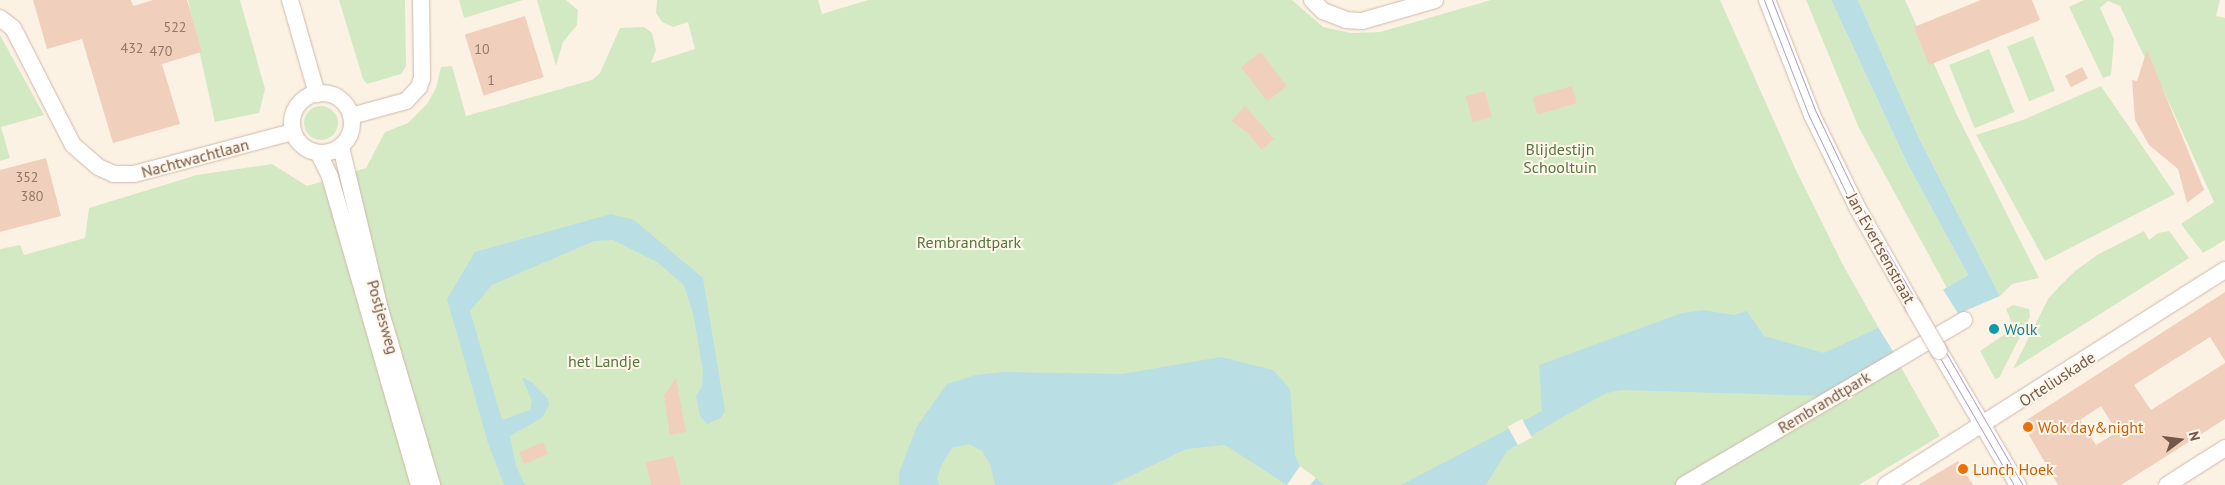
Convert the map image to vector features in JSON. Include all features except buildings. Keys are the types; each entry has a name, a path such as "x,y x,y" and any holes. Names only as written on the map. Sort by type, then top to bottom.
{"street":[{"path":"290,0 317,94"},
{"path":"352,116 406,101 418,87 422,78 421,0"},
{"path":"1312,0 1323,11 1346,20 1362,21 1436,0"},
{"name":"Jan Evertsenstraat","path":"1767,0 1812,115 1858,209 1912,306 2018,485"},
{"name":"Nachtwachtlaan","path":"0,18 13,28 73,146 98,167 114,174 134,174 293,132"},
{"path":"317,94 338,97 352,116 351,133 341,147 319,154 303,147 293,132 296,109 305,99 317,94"},
{"name":"Postjesweg","path":"341,147 380,309 432,485"},
{"name":"Postjesweg","path":"319,154 330,177 419,485"},
{"name":"Orteliuskade","path":"1886,485 1984,426 2225,270"},
{"name":"Rembrandtpark","path":"1684,485 1964,320"},
{"path":"2167,485 2225,448"}],"green space":[{"path":"188,0 240,0 265,89 259,113 215,122"},
{"path":"339,0 405,0 406,66 401,74 367,84 363,79"},
{"path":"459,0 523,0 464,18"},
{"path":"537,0 566,0 578,10 577,25 563,42 556,66"},
{"name":"Rembrandtpark","path":"657,0 818,0 822,14 868,0 1292,0 1323,27 1351,33 1380,32 1491,0 1720,0 1795,168 1843,265 1940,436 1859,485 0,485 0,249 20,245 24,255 85,238 89,208 197,175 272,164 307,186 366,168 385,132 408,123 427,104 436,88 441,67 452,66 466,116 592,80 600,73 620,28 644,27 652,33 656,50 651,63 695,49 688,22 673,27 662,22 656,13"},
{"path":"1806,0 1831,0 1907,163 1968,275 1947,288 1859,128"},
{"path":"1858,0 1905,0 1957,115 2039,278 2012,284 2000,296 1919,138"},
{"path":"2084,0 2220,0 2216,16 2225,18 2225,240 2203,253 2181,224 2214,202 2152,65 2145,58 2120,6 2108,1 2100,8 2114,39 2111,75 2103,78 2069,7"},
{"path":"0,35 44,115 1,127 10,158 0,161"},
{"path":"2033,36 2055,91 2029,101 2007,46"},
{"path":"1989,49 2014,112 1975,128 1949,65"},
{"path":"2101,86 2175,194 2045,261 1976,135 2023,120"},
{"path":"321,106 333,111 338,123 333,135 321,140 309,135 304,123 309,111"},
{"path":"2144,231 2149,240 2158,233 2169,231 2189,258 2013,369 2048,299 2057,289 2075,271 2097,255"},
{"path":"2013,305 2029,309 2030,317 1999,378 1995,379 1980,351 2014,328 2006,309"}],"water":[{"path":"1831,0 1858,0 1919,138 2000,296 1965,311 1820,396 1621,390 1607,393 1564,416 1507,451 1486,485 1401,485 1542,411 1539,365 1682,313 1702,310 1734,315 1747,311 1764,336 1824,353 1878,328 1968,275 1907,163"},
{"path":"611,214 634,220 703,278 725,411 721,418 707,424 700,416 696,396 702,386 703,371 693,313 684,285 657,262 613,240 594,241 492,285 470,311 502,420 530,410 532,402 522,377 533,383 548,399 549,405 542,418 510,436 516,466 525,485 504,485 488,443 447,299 475,252"},
{"path":"1221,357 1273,370 1290,389 1295,456 1300,466 1324,485 1287,485 1225,445 1186,449 1112,485 995,485 990,464 982,451 969,444 952,448 941,466 937,478 939,485 899,485 899,473 917,426 947,384 975,375 1003,372 1122,374"}],"pier":[{"path":"1942,288 1960,317 1896,357 1878,328"},
{"path":"1522,419 1532,438 1518,445 1508,427"},
{"path":"1300,466 1316,478 1310,485 1287,485"}],"tram line":[{"path":"1764,0 1809,116 1847,195"},
{"path":"1772,0 1816,112 1861,206 2023,485"},
{"path":"1858,217 2014,485"}],"place":[{"name":"Wolk","path":"1994,329"},
{"name":"Wok day&night","path":"2028,427"},
{"name":"Lunch Hoek","path":"1963,469"}],"park label":[{"name":"Blijdestijn Schooltuin","path":"1560,158"},
{"name":"het Landje","path":"604,361"}]}
